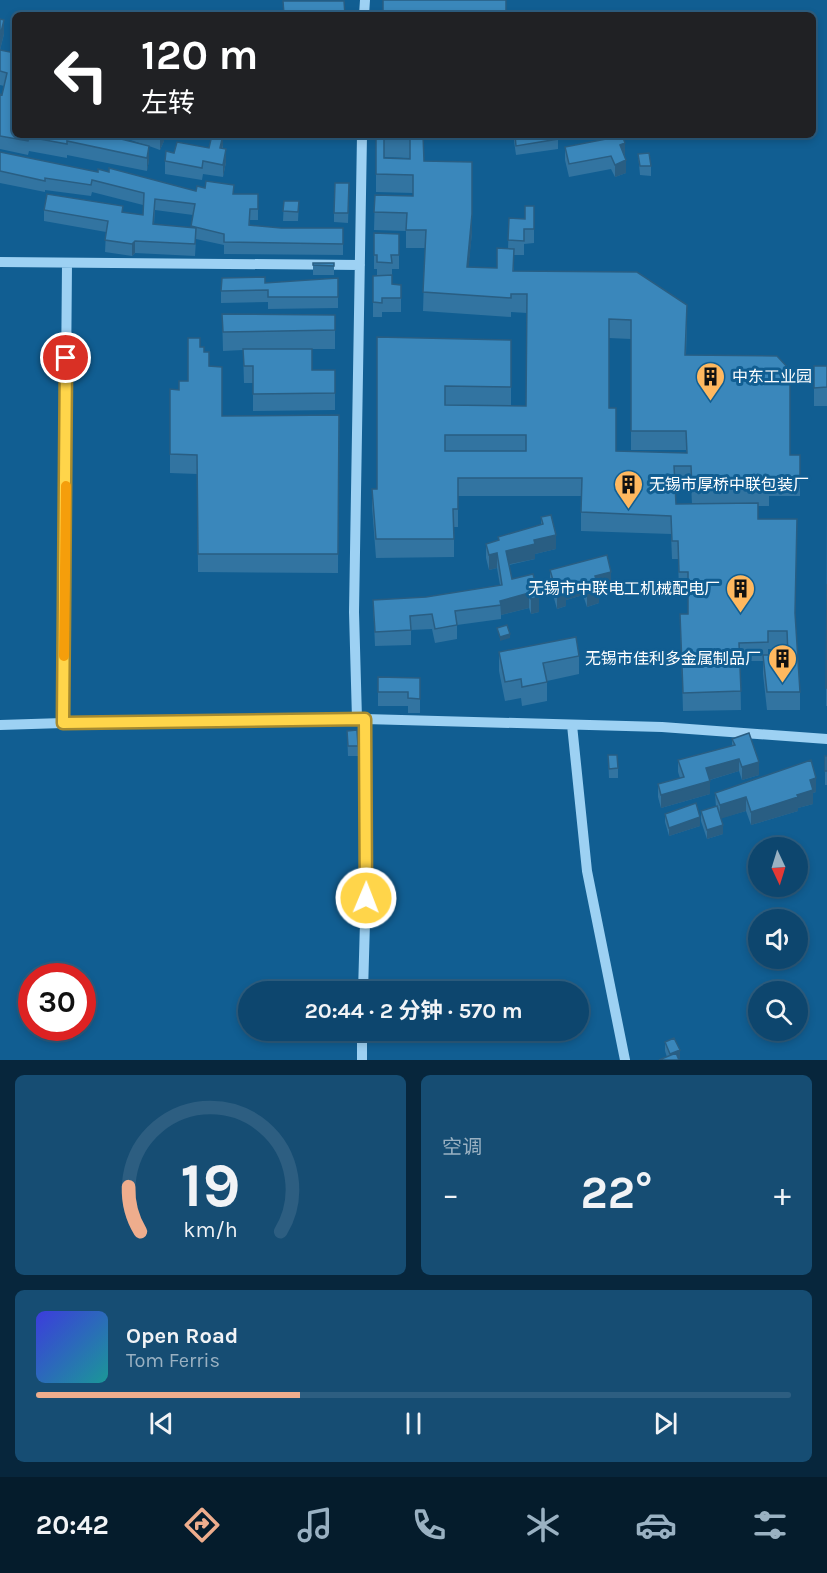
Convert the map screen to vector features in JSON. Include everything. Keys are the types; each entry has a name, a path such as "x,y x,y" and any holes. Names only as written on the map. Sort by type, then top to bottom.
{"street":[{"path":"362,138 354,612 367,851 363,981"},
{"path":"0,262 360,265"},
{"path":"63,723 67,264"},
{"path":"0,725 361,719 662,727 827,739"},
{"path":"572,724 587,871 625,1060"},
{"path":"362,1041 362,1060"}],"building":[{"path":"383,0 506,0 506,12 383,12"},
{"path":"283,1 344,1 345,12 284,12"},
{"path":"0,19 4,20 0,36"},
{"path":"0,50 12,52 12,138 29,138 28,141 0,136 0,94 2,95 7,73 0,71"},
{"path":"34,138 117,138 149,146 147,158 67,141 67,144"},
{"path":"211,138 222,138 220,148 226,149 223,165 203,161 202,168 165,161 166,151 174,153 177,142 209,148"},
{"path":"376,138 384,138 423,138 424,161 472,162 472,214 467,267 497,268 497,248 514,249 513,271 637,272 687,305 685,355 777,356 790,370 790,455 800,455 800,477 769,477 769,488 692,488 691,466 674,466 676,504 758,503 758,519 797,519 795,613 800,692 767,692 763,655 788,655 787,631 768,631 768,642 739,643 741,691 683,693 680,614 688,614 688,572 679,572 678,541 672,541 671,516 581,512 582,478 458,478 458,509 453,509 454,539 376,539 372,489 377,489 377,337 511,340 511,387 445,386 445,405 526,406 527,294 511,294 511,298 423,292 426,230 406,230 407,213 374,212 375,195 413,196 413,175 376,174","holes":["384,138 410,139 410,159 384,158","609,319 631,320 631,431 686,431 687,453 616,451 616,408 609,408","445,435 526,435 526,451 445,451"]},
{"path":"515,138 558,138 558,139 516,146"},
{"path":"623,138 625,143 620,145 626,160 615,165 611,156 569,164 565,147"},
{"path":"0,152 98,172 98,169 109,172 109,168 196,191 197,186 205,188 206,181 234,185 233,194 258,194 258,209 250,209 249,225 281,228 343,228 343,244 224,242 224,234 191,226 195,204 155,199 153,224 196,228 195,244 135,241 132,244 105,240 108,221 44,210 47,194 123,206 122,212 143,215 144,193 92,180 91,185 45,178 45,181 0,171"},
{"path":"649,153 651,166 640,166 638,154"},
{"path":"335,183 349,183 348,213 334,213"},
{"path":"284,201 299,201 298,212 283,211"},
{"path":"525,206 534,206 534,229 524,229 524,241 508,240 509,218 525,219"},
{"path":"374,233 399,234 399,255 391,255 392,263 377,262 377,255 374,255"},
{"path":"313,263 334,263 334,266 313,265"},
{"path":"392,275 392,284 401,285 401,298 382,298 382,303 373,302 373,276"},
{"path":"265,277 265,283 338,278 338,297 268,297 268,290 221,291 222,278"},
{"path":"222,314 335,315 335,330 223,332"},
{"path":"188,338 200,338 200,347 204,347 204,352 209,352 209,366 222,367 222,416 339,415 338,554 198,554 197,455 170,454 170,389 179,390 179,381 188,381"},
{"path":"243,349 312,349 312,370 335,370 335,393 253,394 253,366 244,366"},
{"path":"814,366 827,366 827,387 814,388"},
{"path":"551,515 556,535 534,540 535,544 506,551 512,579 533,574 539,597 531,599 529,593 500,601 501,605 455,611 457,625 435,629 432,614 410,616 411,630 375,632 373,600 426,597 502,585 497,553 489,555 486,544 499,540 498,537 543,524 541,517"},
{"path":"607,555 611,572 595,576 599,589 587,593 583,581 565,586 566,592 557,594 550,570"},
{"path":"827,584 827,688 826,688"},
{"path":"507,625 510,634 500,637 497,628"},
{"path":"576,637 579,656 543,663 547,682 522,687 521,679 505,682 499,652"},
{"path":"378,677 420,678 420,699 408,698 408,692 378,692"},
{"path":"357,730 358,746 348,746 347,731"},
{"path":"749,733 759,762 742,767 739,759 706,768 710,781 661,795 658,784 684,777 678,760 735,745 732,739"},
{"path":"608,755 617,755 618,768 609,769"},
{"path":"825,756 827,756 827,771 825,771"},
{"path":"811,760 816,778 810,780 813,790 751,812 746,797 720,805 715,793"},
{"path":"696,803 700,817 669,828 665,814"},
{"path":"717,806 723,825 707,830 701,811"},
{"path":"674,1038 680,1050 670,1054 665,1042"},
{"path":"676,1053 679,1060 659,1060"}],"slow traffic":[{"path":"64,656 66,486"}],"place":[{"name":"中东工业园","path":"711,402"},
{"name":"无锡市厚桥中联包装厂","path":"628,510"},
{"name":"无锡市中联电工机械配电厂","path":"741,614"},
{"name":"无锡市佳利多金属制品厂","path":"782,684"}],"route":[{"path":"66,358 63,723 71,725 365,719 366,898"}]}
